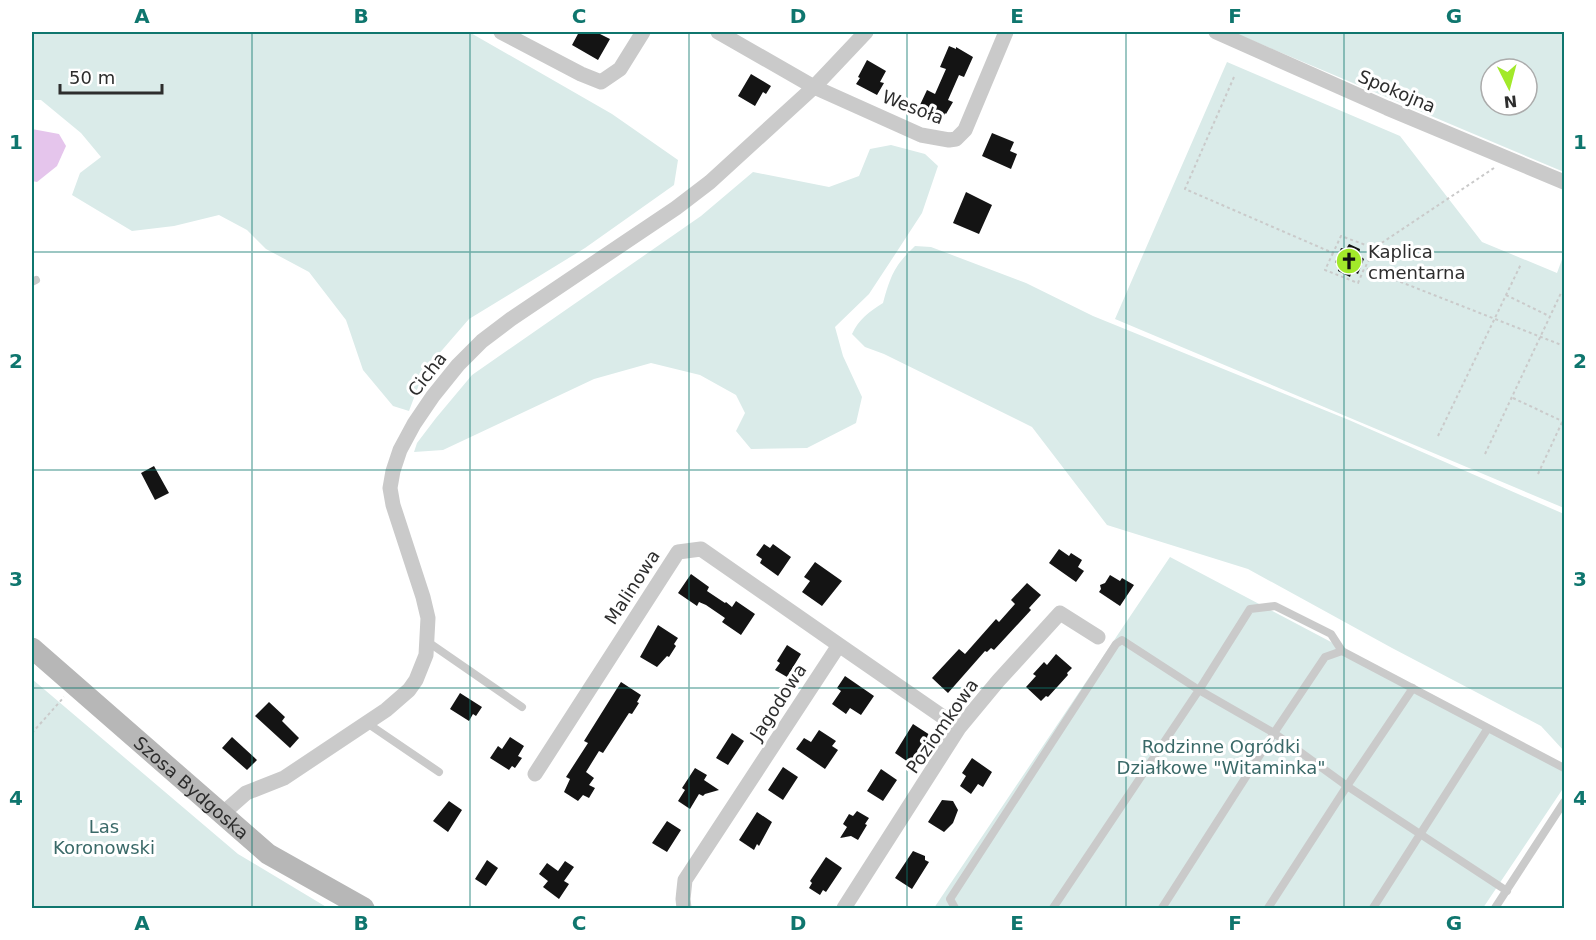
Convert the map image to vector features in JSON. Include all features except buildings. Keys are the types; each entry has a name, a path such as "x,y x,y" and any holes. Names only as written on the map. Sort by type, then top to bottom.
{"main road":[{"name":"Szosa Bydgoska","path":"32,648 268,854 364,909"}],"street":[{"path":"501,32 580,74 601,82 620,69 643,32"},
{"path":"718,32 814,87"},
{"name":"Cicha","path":"221,814 246,793 284,778 386,710 409,690 416,680 426,655 428,618 393,505 390,488 400,450 433,396 482,341 676,208 710,182 814,87 866,32"},
{"name":"Wesoła","path":"814,87 921,135 940,140 956,139 965,130 1006,32"},
{"name":"Spokojna","path":"1216,32 1387,108 1564,182"},
{"name":"Malinowa","path":"536,774 678,552 701,549 839,645"},
{"name":"Poziomkowa","path":"844,909 959,728 1060,613 1098,637"},
{"path":"839,645 959,728"},
{"name":"Jagodowa","path":"684,909 685,880 839,645"}],"lane":[{"path":"1053,909 1199,690 1250,609 1275,606 1331,634 1342,651 1564,768"},
{"path":"955,909 950,899 1116,644 1122,640 1199,690 1274,733 1347,786 1506,891"},
{"path":"428,642 522,707"},
{"path":"1162,909 1325,657 1342,651"},
{"path":"1268,909 1413,688"},
{"path":"367,723 439,772"},
{"path":"1373,909 1488,728"},
{"path":"1495,909 1564,802"}],"path":[{"path":"1234,77 1185,189 1333,253"},
{"path":"1374,248 1341,236 1326,270 1358,283 1374,248 1509,159"},
{"path":"1438,436 1521,264"},
{"path":"1365,268 1564,346"},
{"path":"1485,454 1561,293"},
{"path":"1506,295 1549,316"},
{"path":"1512,397 1564,420 1538,474"},
{"path":"32,733 74,686"}],"green space":[{"path":"32,32 469,32 612,114 678,160 674,185 585,248 469,319 424,371 409,411 393,406 363,370 346,320 309,272 266,249 247,230 219,215 174,226 132,231 72,195 80,173 101,157 81,133 41,100 32,100"},
{"path":"1232,32 1564,32 1564,172"},
{"path":"1227,62 1400,136 1482,242 1557,273 1564,254 1564,508 1115,319"},
{"path":"891,145 925,154 938,166 922,213 869,294 835,327 843,356 862,397 856,423 807,448 751,449 736,431 745,413 736,395 700,375 651,363 594,379 443,450 414,452 417,443 472,375 701,216 753,172 829,187 859,176 870,149"},
{"path":"915,246 931,247 1026,283 1093,316 1349,420 1564,514 1564,751 1541,726 1248,569 1107,525 1032,427 884,354 865,347 852,334 865,316 883,303 894,272 902,259"},
{"name":"Rodzinne Ogródki Działkowe \"Witaminka\"","path":"1170,557 1564,765 1564,787 1483,908 934,908"},
{"name":"Las Koronowski","path":"32,679 238,854 328,908 32,908"}],"shaded area":[{"path":"32,129 59,134 66,146 57,166 37,182 32,181"}],"place":[{"name":"Kaplica cmentarna","path":"1349,261"}]}
